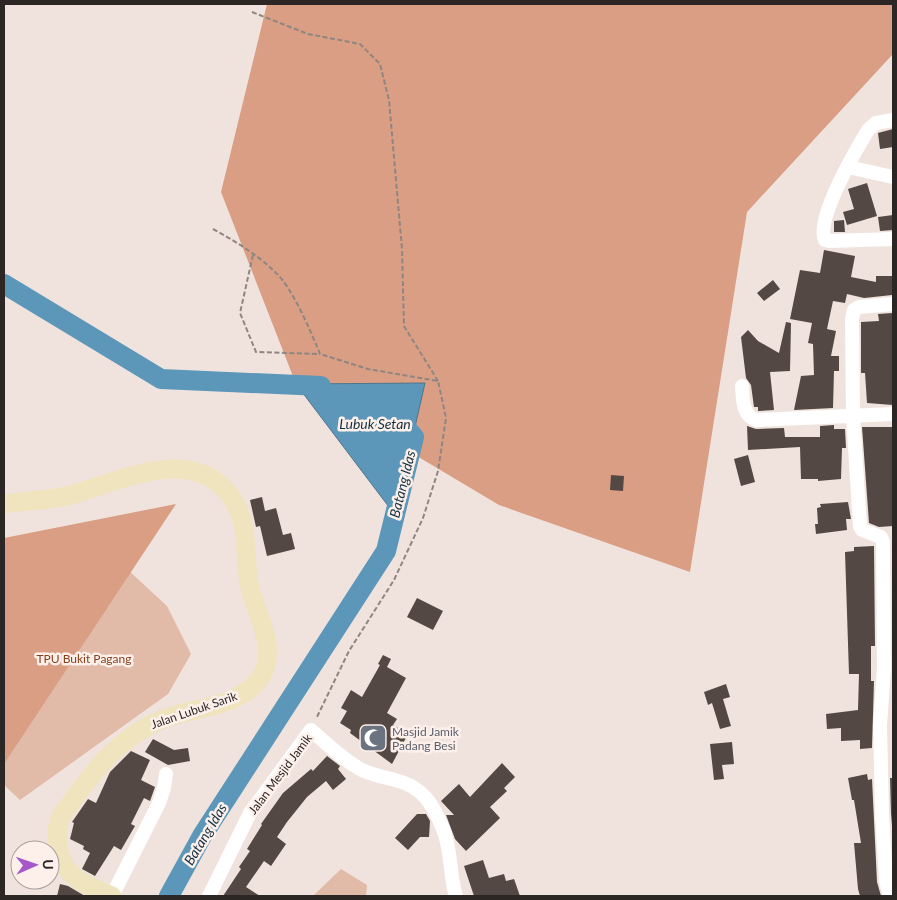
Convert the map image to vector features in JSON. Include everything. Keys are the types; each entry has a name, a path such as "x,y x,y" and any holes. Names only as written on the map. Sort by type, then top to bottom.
{"street":[{"path":"893,120 882,121 872,126 848,167 824,224 822,235 825,240 893,239"},
{"path":"848,167 893,176"},
{"path":"890,896 886,881 882,813 880,725 888,668 883,549 887,535 862,530 860,526 853,416 854,310 859,307 893,304"},
{"path":"742,386 745,409 751,418 756,420 893,414"},
{"name":"Jalan Lubuk Sarik","path":"4,504 70,496 137,474 188,469 209,476 238,509 244,535 251,591 268,649 260,678 241,694 214,706 176,714 159,720 122,742 93,771 60,818 57,828 57,845 64,865 76,879 112,896"},
{"name":"Jalan Mesjid Jamik","path":"209,896 250,813 311,730 350,763 365,771 404,782 420,790 432,807 448,845 451,875 456,896"},
{"path":"112,896 159,803 166,774"}],"path":[{"path":"252,12 308,34 360,44 380,64 389,100 402,249 404,326 438,381 446,418 438,470 423,518 394,580 349,651 311,730"},
{"path":"213,229 278,274 308,325 320,354"},
{"path":"253,255 240,312 256,352 320,354 368,369 438,381"}],"green space":[{"name":"TPU Bukit Pagang","path":"115,558 167,606 191,654 168,694 20,800 4,785 4,627"},
{"path":"341,869 367,885 366,896 313,896"}],"shaded area":[{"path":"267,4 893,4 893,54 747,212 690,572 499,505 296,384 221,192"},
{"path":"176,504 4,764 4,538"}],"water":[{"name":"Lubuk Setan","path":"425,383 395,515 296,384"}],"building":[{"path":"893,129 893,147 880,149 878,133"},
{"path":"867,183 877,216 847,225 843,212 854,209 848,189"},
{"path":"893,215 893,230 880,231 878,217"},
{"path":"844,220 845,232 834,232 834,221"},
{"path":"824,250 855,256 851,277 876,282 876,276 892,276 892,295 864,298 847,294 845,303 833,301 827,329 836,331 831,356 839,356 839,371 834,371 833,408 794,410 801,376 814,375 813,344 808,343 812,323 790,319 800,270 820,273"},
{"path":"773,280 780,289 764,301 757,293"},
{"path":"893,313 893,405 867,403 865,373 861,373 861,322 879,321 878,314"},
{"path":"786,322 791,323 790,371 770,372 774,410 758,411 758,407 754,407 751,385 746,378 741,337 748,330 758,341 779,353"},
{"path":"834,425 834,429 845,429 846,448 842,448 841,479 818,481 818,479 801,479 800,447 748,450 747,426 756,429 784,428 785,437 820,437 820,426"},
{"path":"862,427 893,427 893,526 879,527 869,523"},
{"path":"748,455 755,482 741,486 734,459"},
{"path":"611,475 624,476 623,491 610,490"},
{"path":"262,497 265,511 276,508 283,535 291,533 295,549 267,556 260,526 256,527 250,500"},
{"path":"848,502 851,519 846,519 847,530 816,534 815,524 818,524 817,508 821,507 820,504"},
{"path":"874,546 875,646 871,646 871,681 874,681 872,748 860,749 860,740 841,741 841,728 827,729 826,714 858,710 859,674 849,674 845,552 854,551 854,547"},
{"path":"417,598 443,611 433,630 407,617"},
{"path":"383,655 391,659 387,667 406,678 387,713 397,719 393,725 408,734 392,764 350,733 351,730 340,723 347,711 341,708 351,690 362,697 380,665 378,664"},
{"path":"726,684 730,697 723,699 731,726 720,729 712,703 708,705 704,692"},
{"path":"153,739 174,750 188,748 190,761 168,765 145,752"},
{"path":"732,742 734,764 722,765 724,779 714,780 710,744"},
{"path":"131,751 150,760 141,780 155,787 150,801 144,798 131,824 135,826 121,850 114,846 95,876 82,869 90,853 83,849 84,846 70,839 74,823 72,822 88,799 96,803 110,772"},
{"path":"327,756 340,766 338,769 346,779 333,790 326,781 307,797 287,822 277,837 286,844 271,866 264,861 246,887 260,896 223,896 241,869 239,867 250,851 247,849 261,824 283,793 311,769 313,771"},
{"path":"502,763 515,777 504,788 507,791 490,807 500,818 466,851 455,839 446,815 454,815 441,801 459,784 470,797"},
{"path":"867,774 868,780 872,779 877,882 881,896 860,896 858,889 854,843 861,843 854,800 852,800 848,778"},
{"path":"890,778 893,778 893,839 891,813"},
{"path":"417,814 426,814 430,821 429,837 420,837 408,850 395,838"},
{"path":"483,860 489,878 504,874 506,881 514,879 520,896 474,896 464,866"},
{"path":"60,884 68,886 85,896 57,896"}],"waterway":[{"name":"Batang Idas","path":"4,284 161,379 321,386"},
{"name":"Batang Idas","path":"169,896 202,836 386,551 414,437 396,416"}],"place":[{"name":"Masjid Jamik Padang Besi","path":"373,738"}]}
